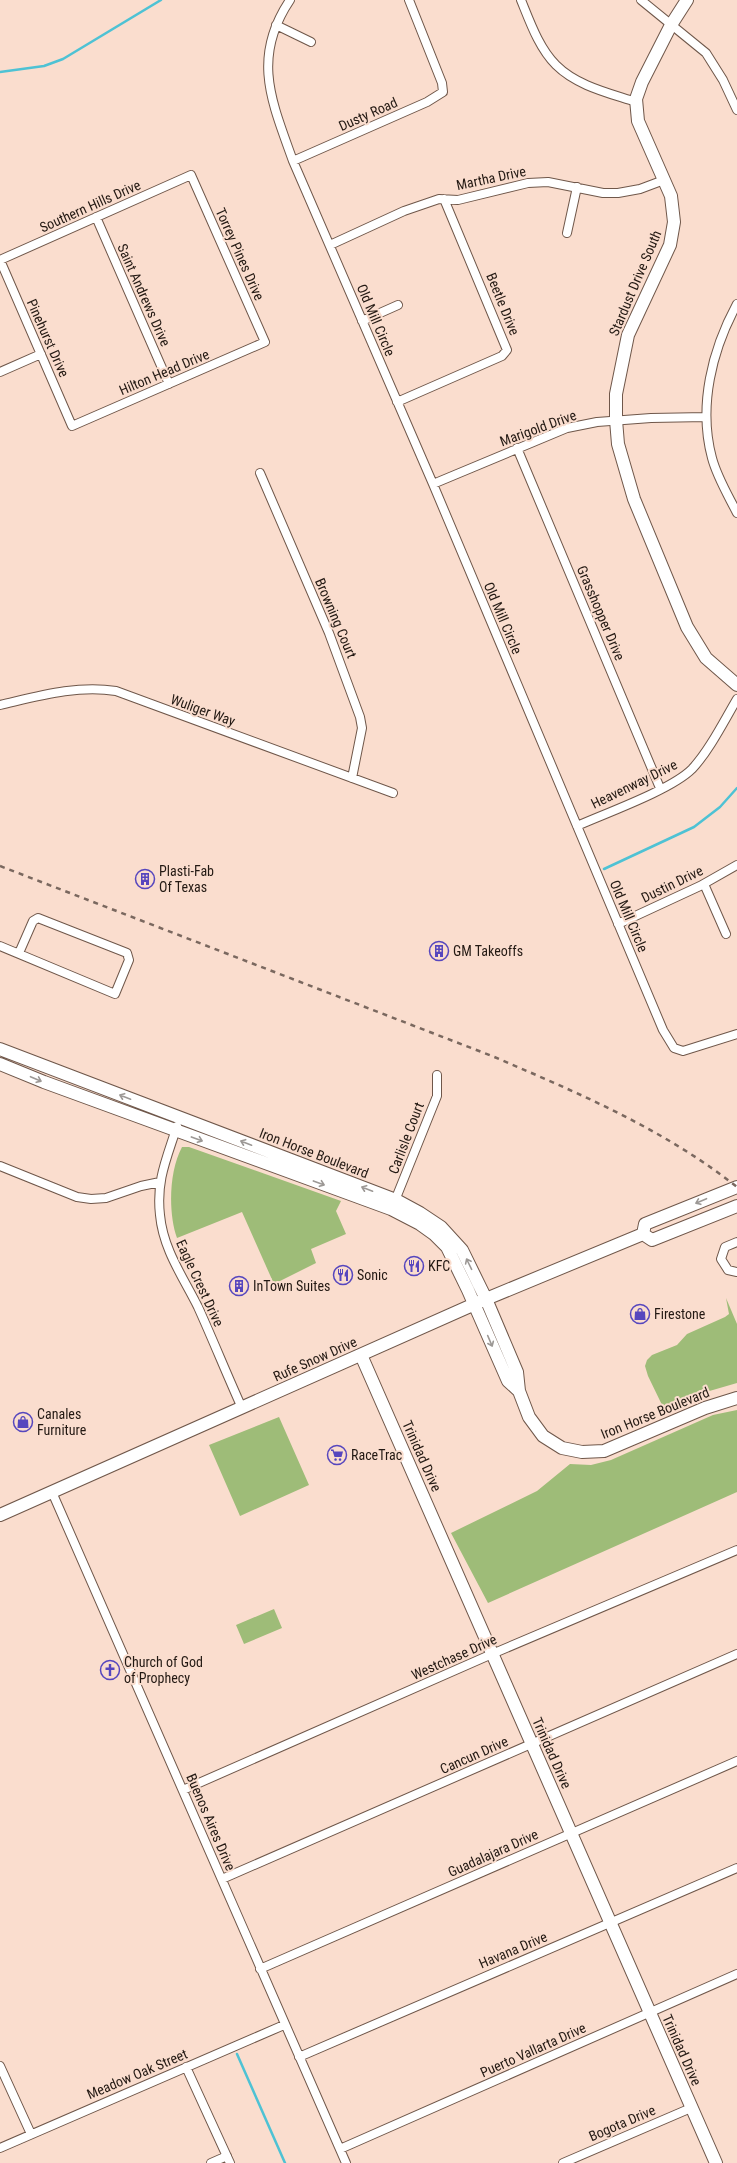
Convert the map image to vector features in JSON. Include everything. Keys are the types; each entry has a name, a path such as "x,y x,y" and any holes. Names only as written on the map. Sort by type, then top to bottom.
{"street":[{"name":"Old Mill Circle","path":"290,0 276,25 270,49 268,78 274,111 293,161 433,484 663,1030 674,1048 683,1051 737,1034"},
{"name":"Dusty Road","path":"293,161 441,95 443,92 442,83 409,0"},
{"path":"521,0 535,32 555,64 577,80 636,102"},
{"path":"641,0 706,53 723,80 737,110"},
{"name":"Stardust Drive South","path":"687,0 671,25 642,82 636,102 638,121 671,196 674,209 673,234 670,245 628,334 616,394 616,420 618,444 634,499 687,627 706,658 737,685"},
{"path":"276,25 311,42"},
{"name":"Southern Hills Drive","path":"0,260 191,175"},
{"name":"Torrey Pines Drive","path":"191,175 265,342"},
{"name":"Martha Drive","path":"330,245 404,211 432,201 444,199 458,200 479,196 528,182 548,182 618,193 640,189 664,180"},
{"path":"567,233 577,187"},
{"name":"Beetle Drive","path":"397,402 502,356 507,350 444,199"},
{"name":"Saint Andrews Drive","path":"96,217 169,384"},
{"name":"Pinehurst Drive","path":"0,260 72,426"},
{"path":"737,304 716,351 708,389 706,417 712,458 720,481 737,513"},
{"path":"362,321 398,305"},
{"name":"Hilton Head Drive","path":"72,426 265,342"},
{"path":"0,372 41,354"},
{"name":"Marigold Drive","path":"433,484 567,428 616,420 706,417"},
{"name":"Grasshopper Drive","path":"517,448 660,788"},
{"name":"Browning Court","path":"260,473 329,633 358,710 362,728 352,778"},
{"name":"Wuliger Way","path":"0,704 66,690 93,688 116,691 393,793"},
{"name":"Heavenway Drive","path":"576,826 660,788 693,768 737,699"},
{"name":"Dustin Drive","path":"618,924 704,884 737,865"},
{"path":"704,884 726,934"},
{"path":"0,946 19,954 116,994 129,960 127,952 38,918 33,921 19,954"},
{"name":"Iron Horse Boulevard","path":"0,1049 180,1117 431,1220 454,1240 462,1250 486,1299 517,1372 519,1391 529,1416 543,1436 562,1448 582,1452 604,1451 705,1408 737,1398"},
{"name":"Iron Horse Boulevard","path":"0,1064 175,1131 394,1205 434,1234 447,1248 475,1305 508,1381 519,1391"},
{"name":"Carlisle Court","path":"394,1205 437,1096 437,1075"},
{"name":"Eagle Crest Drive","path":"180,1117 163,1164 160,1182 160,1215 167,1247 199,1309 242,1408"},
{"path":"0,1166 77,1197 91,1199 106,1198 141,1186 160,1182"},
{"name":"Rufe Snow Drive","path":"0,1515 486,1299 643,1234 645,1224 737,1186"},
{"path":"643,1234 652,1240 737,1206"},
{"path":"737,1242 725,1247 721,1259 728,1270 737,1272"},
{"name":"Trinidad Drive","path":"361,1355 716,2163"},
{"name":"Buenos Aires Drive","path":"52,1492 222,1879 298,2057 346,2163"},
{"name":"Westchase Drive","path":"183,1790 492,1654 737,1550"},
{"name":"Cancun Drive","path":"222,1879 737,1654"},
{"name":"Guadalajara Drive","path":"260,1969 737,1761"},
{"name":"Havana Drive","path":"298,2057 737,1868"},
{"name":"Puerto Vallarta Drive","path":"340,2149 737,1974"},
{"name":"Meadow Oak Street","path":"0,2148 284,2025"},
{"path":"0,2066 31,2134"},
{"path":"186,2067 229,2160 211,2163"},
{"name":"Bogota Drive","path":"563,2163 691,2108"}],"green space":[{"path":"182,1147 189,1147 341,1201 336,1211 346,1234 311,1249 316,1263 274,1284 242,1212 177,1238 172,1217 171,1192 174,1168"},
{"path":"726,1298 737,1324 737,1383 706,1392 675,1406 663,1407 648,1376 645,1366 647,1360 652,1355 677,1345 687,1334 729,1314"},
{"path":"737,1410 737,1492 488,1603 451,1533 537,1491 570,1464 591,1465 611,1460 713,1415"},
{"path":"279,1417 309,1485 240,1516 209,1445"},
{"path":"274,1609 282,1628 244,1644 236,1625"}],"waterway":[{"path":"0,72 44,66 63,59 161,0"},
{"path":"604,869 694,827 720,807 737,788"},
{"path":"237,2054 285,2163"}],"railway":[{"path":"0,866 492,1056 619,1113 680,1147 737,1187"}],"place":[{"name":"Plasti-Fab Of Texas","path":"145,879"},
{"name":"GM Takeoffs","path":"439,951"},
{"name":"KFC","path":"414,1266"},
{"name":"Sonic","path":"343,1275"},
{"name":"InTown Suites","path":"239,1286"},
{"name":"Firestone","path":"640,1314"},
{"name":"Canales Furniture","path":"23,1422"},
{"name":"RaceTrac","path":"337,1455"},
{"name":"Church of God of Prophecy","path":"110,1670"}]}
